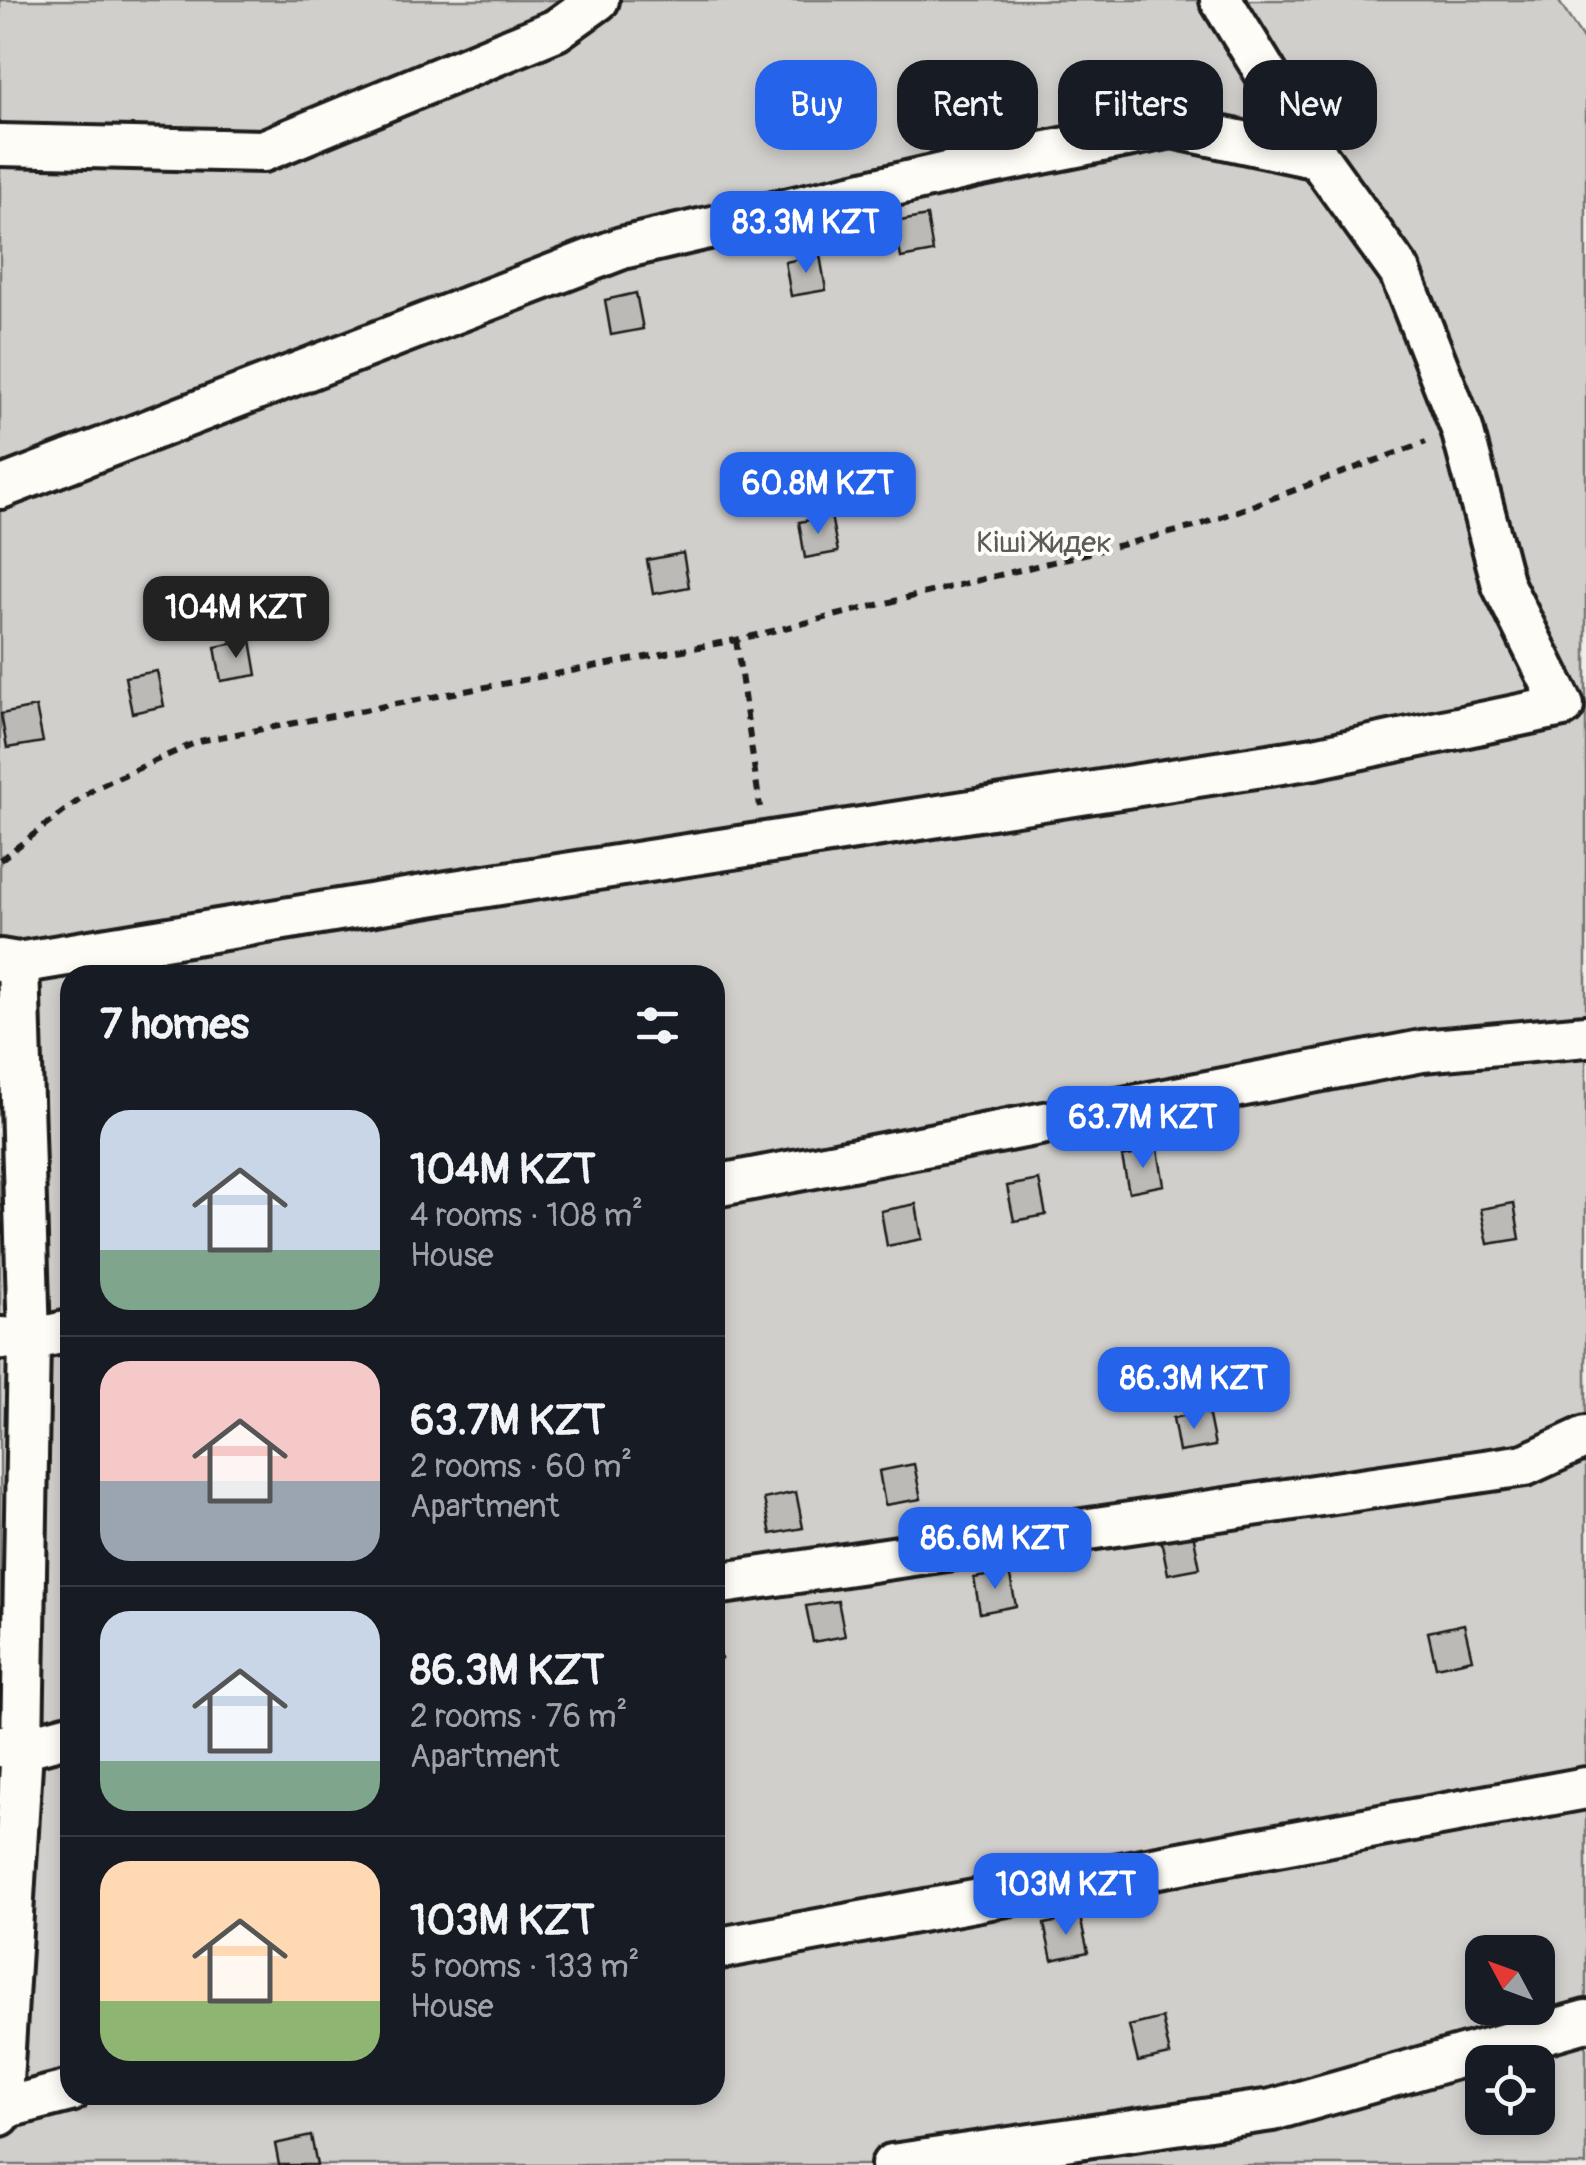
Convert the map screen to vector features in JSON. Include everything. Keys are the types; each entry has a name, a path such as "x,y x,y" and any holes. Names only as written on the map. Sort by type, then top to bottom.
{"street":[{"path":"0,145 263,151 556,30 598,0"},
{"path":"60,2094 0,2111 11,1747 15,1339 9,962 1575,714 1502,584 1462,428 1400,272 1318,158 1221,0"},
{"path":"0,488 622,248 972,167 1172,127 1318,158"},
{"path":"725,1184 1422,1051 1586,1036"},
{"path":"15,1339 60,1332"},
{"path":"725,1583 1525,1466 1586,1438"},
{"path":"11,1747 60,1738"},
{"path":"725,1947 1586,1788"},
{"path":"892,2165 1272,2110 1586,2021"}],"path":[{"path":"0,860 95,788 199,741 736,640 1194,526 1462,428"},
{"path":"736,640 765,843"}],"green space":[{"name":"Кіші Жидек","path":"0,0 1558,0 1586,44 1586,2165 0,2165"}],"building":[{"path":"927,216 933,252 901,258 895,222"},
{"path":"820,255 826,290 791,296 785,262"},
{"path":"636,293 643,329 611,335 605,300"},
{"path":"831,516 838,552 805,558 799,522"},
{"path":"683,553 689,587 653,594 647,560"},
{"path":"251,640 257,675 221,681 215,647"},
{"path":"157,671 164,706 132,713 125,677"},
{"path":"36,707 43,742 7,748 1,714"},
{"path":"1158,1150 1164,1185 1129,1192 1122,1157"},
{"path":"1039,1180 1046,1215 1014,1221 1007,1186"},
{"path":"1514,1203 1520,1239 1488,1244 1481,1209"},
{"path":"916,1204 922,1239 887,1246 881,1211"},
{"path":"1208,1411 1215,1446 1179,1452 1173,1418"},
{"path":"914,1464 921,1499 885,1505 879,1471"},
{"path":"796,1492 803,1528 771,1534 764,1499"},
{"path":"1193,1533 1200,1568 1168,1574 1161,1539"},
{"path":"1009,1572 1016,1606 980,1613 974,1578"},
{"path":"838,1601 845,1636 813,1642 806,1606"},
{"path":"1464,1624 1472,1659 1436,1667 1428,1632"},
{"path":"1080,1917 1088,1952 1052,1960 1044,1924"},
{"path":"1162,2018 1170,2055 1138,2062 1129,2026"},
{"path":"311,2136 317,2165 279,2165 275,2144"}]}
